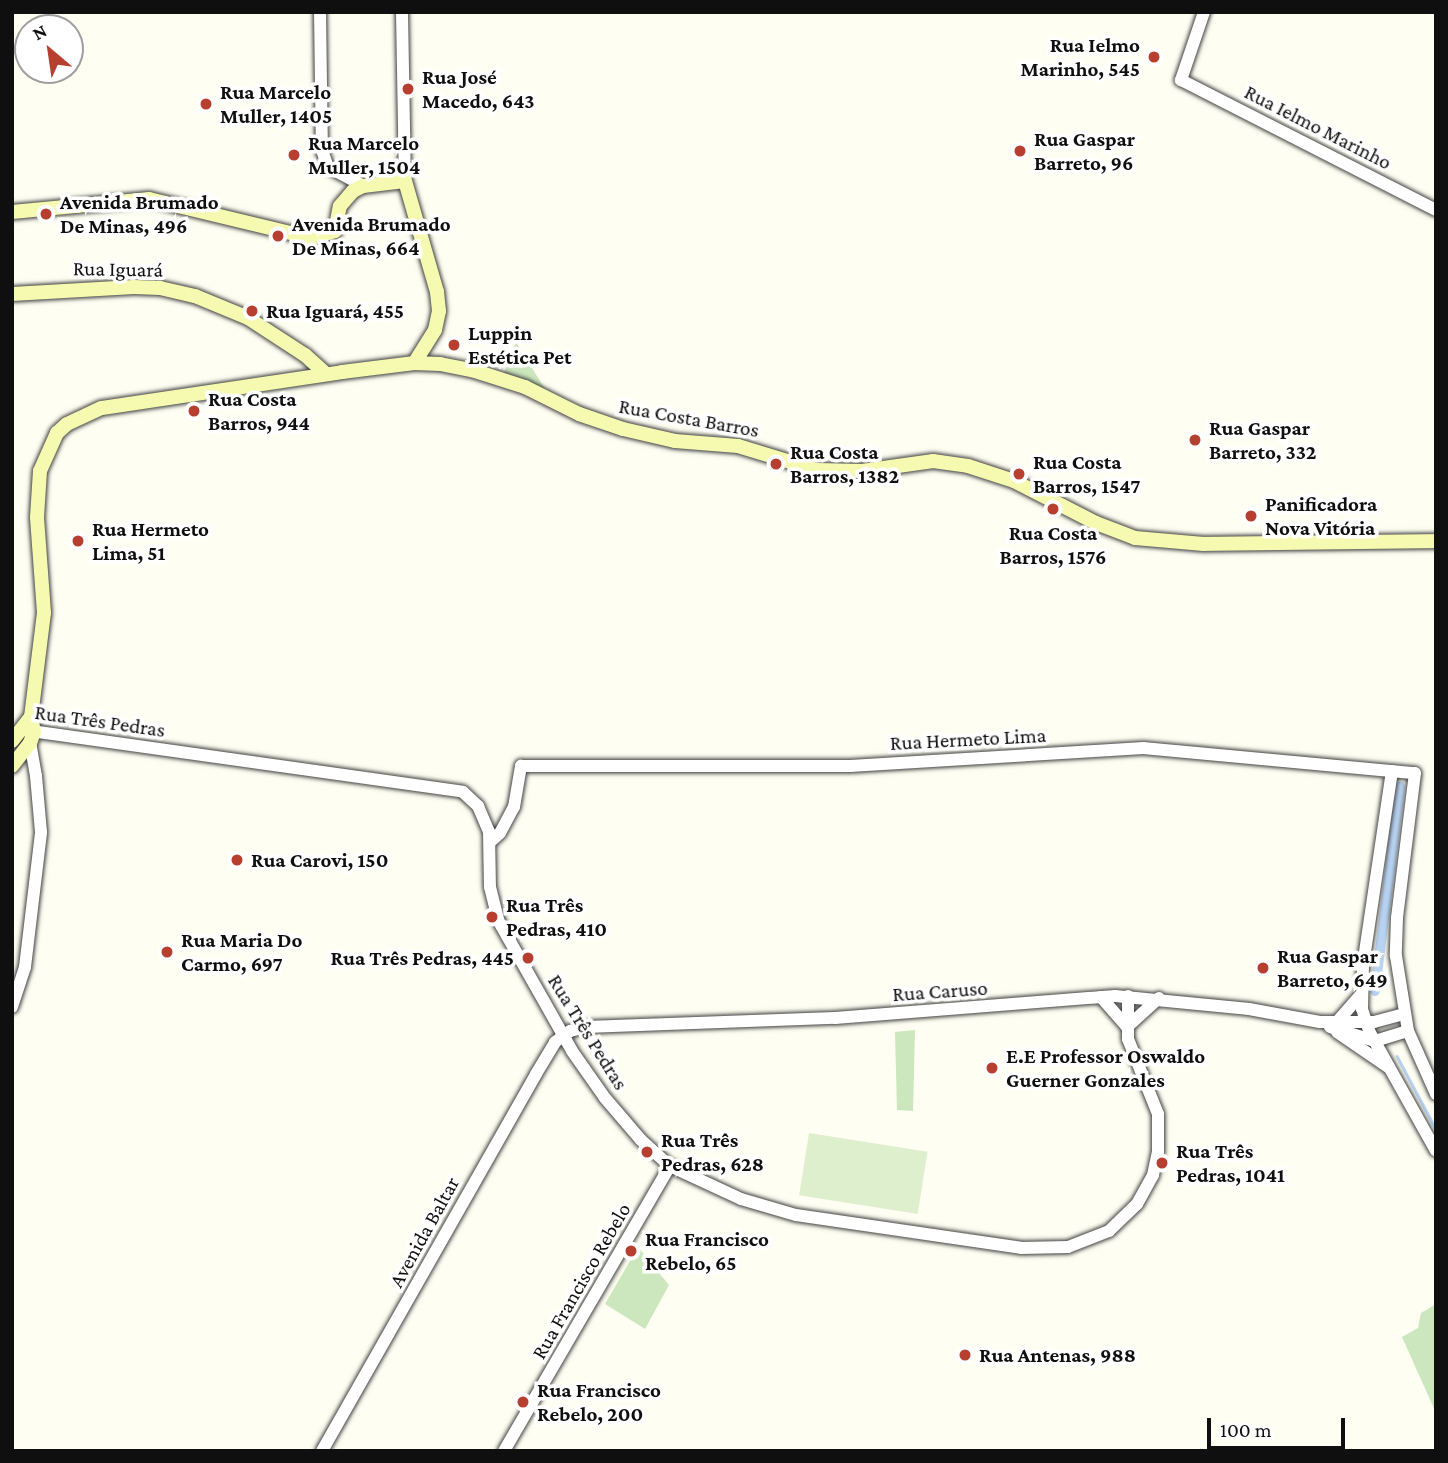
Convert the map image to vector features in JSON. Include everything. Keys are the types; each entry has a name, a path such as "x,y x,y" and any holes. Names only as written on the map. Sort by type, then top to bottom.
{"main road":[{"path":"12,212 149,199 312,238 335,231 340,206 362,186 405,181 439,311 435,330 414,363"},
{"name":"Rua Iguará","path":"12,294 134,287 160,288 183,293 221,305 248,318 306,355 326,374"},
{"name":"Rua Costa Barros","path":"16,762 16,748 31,717 44,613 37,492 46,453 57,433 67,424 102,408 326,374 414,363 440,364 486,374 525,387 579,414 623,429 675,441 738,446 817,470 862,471 933,461 968,466 1014,481 1096,523 1135,538 1203,544 1436,541"}],"street":[{"path":"320,12 321,150 328,167 362,186"},
{"path":"402,12 405,181"},
{"name":"Rua Ielmo Marinho","path":"1204,12 1181,80 1436,210"},
{"path":"12,1007 25,967 41,832 36,776 24,736"},
{"name":"Rua Três Pedras","path":"24,736 463,792 484,817 490,842 490,887 498,920 562,1035 605,1098 641,1140 670,1166 741,1199 796,1215 1008,1247 1054,1248 1092,1240 1127,1216 1153,1175 1158,1114 1132,1050 1127,1027"},
{"name":"Rua Hermeto Lima","path":"490,842 500,833 514,807 521,766 850,766 1143,748 1415,773 1397,918 1396,956 1400,1016"},
{"path":"16,762 36,776"},
{"path":"1392,771 1360,996 1390,1068 1436,1151"},
{"path":"1127,1027 1128,996"},
{"name":"Rua Caruso","path":"562,1035 586,1027 835,1018 1128,996 1264,1011 1329,1024 1377,1041"},
{"path":"1360,996 1329,1024 1390,1068"},
{"path":"1101,997 1127,1027"},
{"path":"1127,1027 1159,998"},
{"path":"1400,1016 1405,1032 1436,1094"},
{"name":"Rua Caruso","path":"1329,1024 1370,1023 1400,1016"},
{"path":"1377,1041 1405,1032"},
{"name":"Avenida Baltar","path":"322,1451 536,1074 562,1035"},
{"name":"Rua Francisco Rebelo","path":"504,1451 670,1166"}],"green space":[{"path":"516,342 545,389 504,373"},
{"path":"915,1030 913,1111 897,1110 895,1032"},
{"path":"809,1133 928,1152 918,1214 799,1195"},
{"path":"638,1247 669,1285 645,1329 605,1304"},
{"path":"1436,1304 1436,1413 1402,1337 1418,1328 1421,1313"}],"waterway":[{"path":"1375,991 1400,787"},
{"path":"1397,1056 1436,1129"}],"place":[{"name":"Rua Ielmo Marinho, 545","path":"1154,57"},
{"name":"Rua José Macedo, 643","path":"408,89"},
{"name":"Rua Marcelo Muller, 1405","path":"206,104"},
{"name":"Rua Gaspar Barreto, 96","path":"1020,151"},
{"name":"Rua Marcelo Muller, 1504","path":"294,155"},
{"name":"Avenida Brumado De Minas, 496","path":"46,214"},
{"name":"Avenida Brumado De Minas, 664","path":"278,236"},
{"name":"Rua Iguará, 455","path":"252,311"},
{"name":"Luppin Estética Pet","path":"454,345"},
{"name":"Rua Costa Barros, 944","path":"194,411"},
{"name":"Rua Gaspar Barreto, 332","path":"1195,440"},
{"name":"Rua Costa Barros, 1382","path":"776,464"},
{"name":"Rua Costa Barros, 1547","path":"1019,474"},
{"name":"Rua Costa Barros, 1576","path":"1053,509"},
{"name":"Panificadora Nova Vitória","path":"1251,516"},
{"name":"Rua Hermeto Lima, 51","path":"78,541"},
{"name":"Rua Carovi, 150","path":"237,860"},
{"name":"Rua Três Pedras, 410","path":"492,917"},
{"name":"Rua Maria Do Carmo, 697","path":"167,952"},
{"name":"Rua Três Pedras, 445","path":"528,958"},
{"name":"Rua Gaspar Barreto, 649","path":"1263,968"},
{"name":"E.E Professor Oswaldo Guerner Gonzales","path":"992,1068"},
{"name":"Rua Três Pedras, 628","path":"647,1152"},
{"name":"Rua Três Pedras, 1041","path":"1162,1163"},
{"name":"Rua Francisco Rebelo, 65","path":"631,1251"},
{"name":"Rua Antenas, 988","path":"965,1355"},
{"name":"Rua Francisco Rebelo, 200","path":"523,1402"}]}
